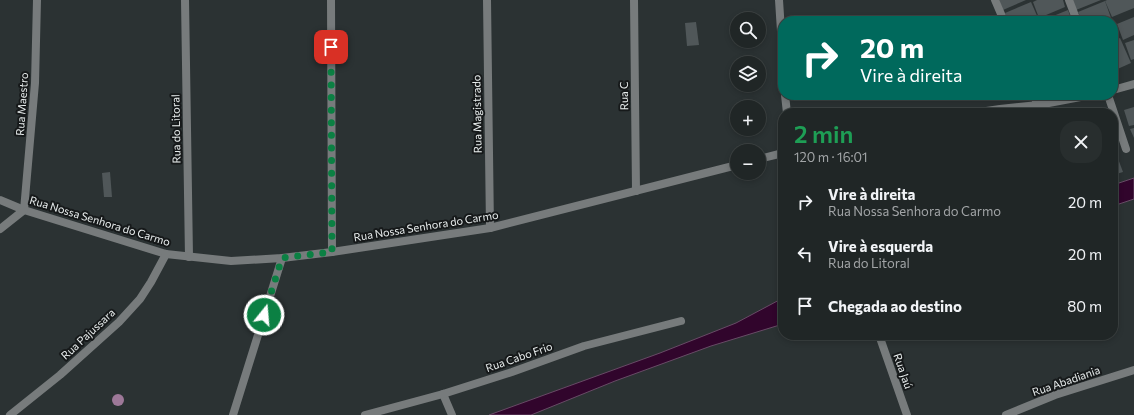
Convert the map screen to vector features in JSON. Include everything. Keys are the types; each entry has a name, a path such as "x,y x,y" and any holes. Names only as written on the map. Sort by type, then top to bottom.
{"street":[{"name":"Rua Maestro","path":"24,210 35,83 37,0"},
{"name":"Rua do Litoral","path":"185,0 189,257"},
{"path":"331,0 332,252"},
{"name":"Rua Magistrado","path":"487,0 490,228"},
{"name":"Rua C","path":"634,0 636,191"},
{"path":"779,0 780,16"},
{"path":"996,0 1002,16"},
{"path":"1069,0 1075,16"},
{"path":"1118,89 1134,84"},
{"path":"1043,108 1072,100"},
{"path":"1118,125 1126,149"},
{"path":"766,157 778,154"},
{"name":"Rua Nossa Senhora do Carmo","path":"0,200 24,210 166,254 231,260 282,258 490,228 730,167"},
{"path":"0,229 24,210"},
{"name":"Rua Pajussara","path":"10,415 60,375 119,322 140,299 166,254"},
{"path":"233,415 282,258"},
{"name":"Rua Cabo Frio","path":"365,415 443,394 512,372 584,346 681,321"},
{"name":"Rua Jaú","path":"881,340 907,415"},
{"name":"Rua Abadiania","path":"1006,415 1055,395 1134,370"},
{"path":"443,394 452,415"}],"shaded area":[{"path":"1134,178 1134,199 1118,204 1118,183"},
{"path":"778,301 778,326 711,346 615,381 531,415 489,415 660,353 736,323"}],"building":[{"path":"999,0 1026,0 1003,10"},
{"path":"1037,0 1063,0 1065,7 1044,16 1038,16 1033,2"},
{"path":"1072,0 1101,0 1076,10"},
{"path":"1134,0 1134,8 1112,16 1105,1"},
{"path":"1105,1 1110,16 1080,16 1078,12"},
{"path":"1031,2 1037,16 1006,16 1005,13"},
{"path":"1068,10 1070,16 1053,16"},
{"path":"1134,17 1134,35 1123,40 1118,24"},
{"path":"696,22 699,45 687,46 685,23"},
{"path":"1120,38 1131,63 1118,69 1118,39"},
{"path":"1134,40 1134,59 1131,60 1125,43"},
{"path":"1134,107 1134,125 1129,126 1124,110"},
{"path":"1134,128 1134,138 1130,129"},
{"path":"1118,159 1123,172 1118,174"},
{"path":"110,172 112,197 104,197 102,173"}],"route":[{"path":"264,315 282,258 332,252 331,47"}]}
